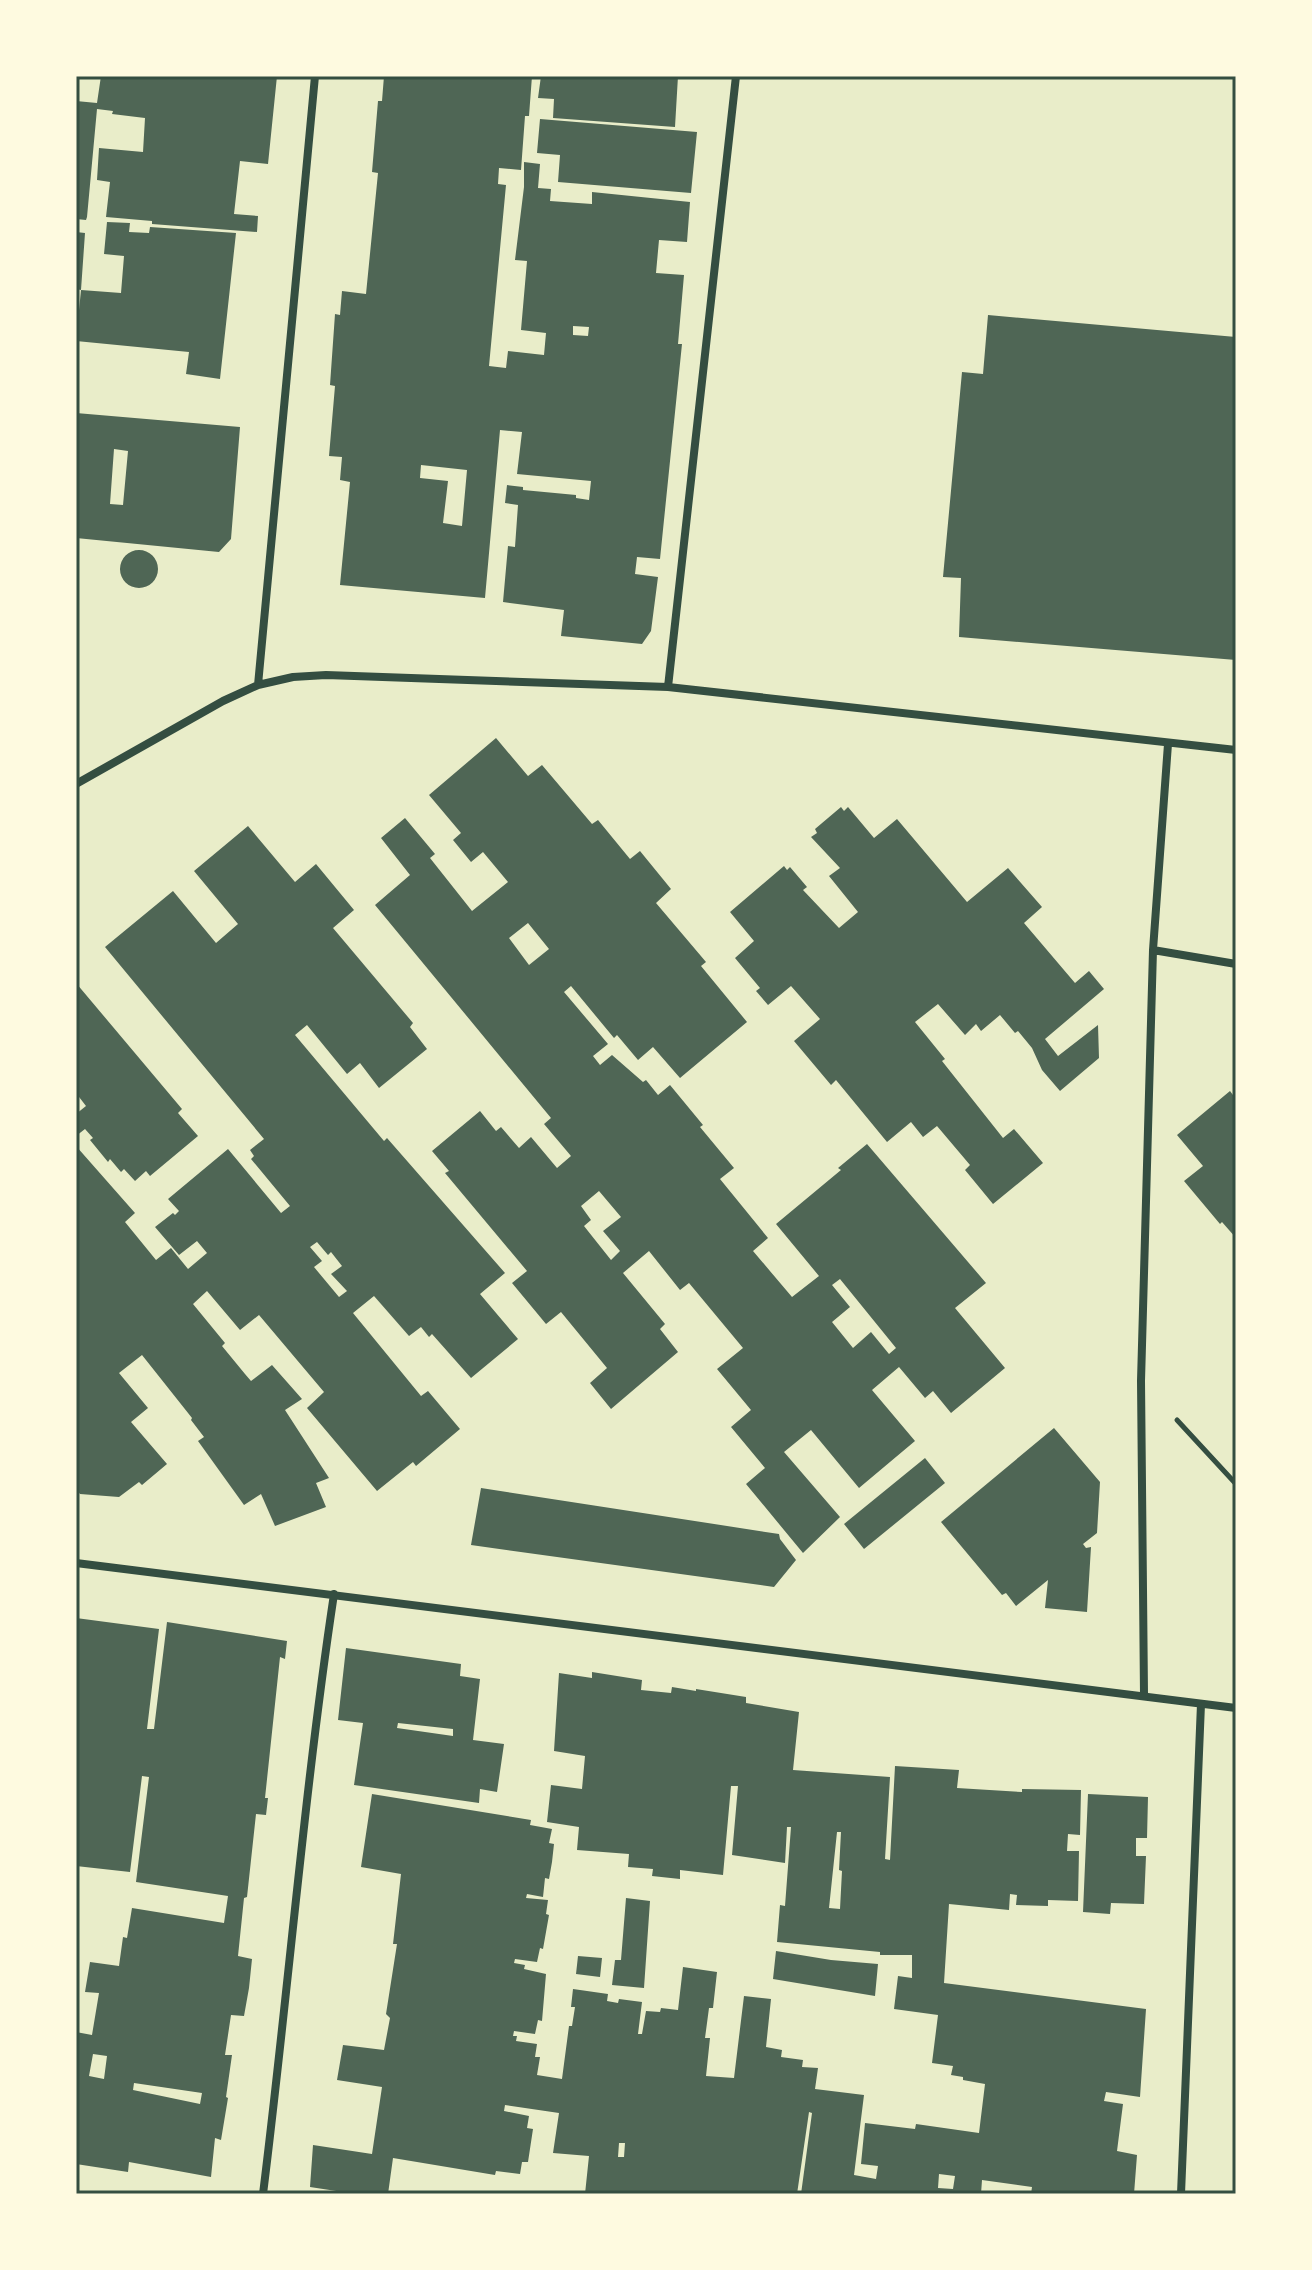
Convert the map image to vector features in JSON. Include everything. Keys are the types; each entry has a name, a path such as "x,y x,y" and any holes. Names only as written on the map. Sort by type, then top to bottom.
{"street":[{"path":"258,685 315,76"},
{"path":"668,687 736,76"},
{"path":"76,784 197,715 258,685 293,677 326,675 668,687 1236,750"},
{"path":"1144,1694 1141,1381 1153,950 1168,744"},
{"path":"1153,950 1236,964"},
{"path":"76,1563 1144,1694 1236,1708"},
{"path":"263,2194 334,1594"},
{"path":"1181,2194 1201,1704"}],"path":[{"path":"1141,1381 1236,1484"}],"building":[{"path":"101,76 277,76 268,164 240,161 234,214 258,216 257,232 152,224 152,221 106,217 110,182 97,180 99,148 143,152 145,118 97,109 87,217 86,220 76,219 76,101 97,103"},
{"path":"384,76 532,76 521,170 499,168 498,184 506,185 489,366 506,368 508,351 544,355 546,333 521,330 527,261 515,260 524,162 540,164 538,188 551,189 550,201 592,204 592,192 690,202 687,242 659,240 656,273 684,275 678,344 682,344 660,559 637,557 635,574 658,577 651,631 642,644 561,636 564,610 503,602 508,546 515,547 518,505 505,503 507,485 523,487 523,490 576,495 576,498 589,500 591,481 517,474 522,432 500,430 485,598 340,585 350,482 340,480 342,457 329,456 335,386 330,385 335,314 340,315 342,291 366,294 378,173 372,172 378,101 382,101","holes":["573,326 589,327 588,336 573,335","421,465 467,470 462,526 443,523 448,481 420,478"]},
{"path":"541,76 678,76 675,127 553,118 554,99 538,98"},
{"path":"540,119 697,132 691,193 558,182 560,155 537,153"},
{"path":"107,222 130,223 129,232 149,233 150,227 236,233 220,379 186,374 189,352 76,341 81,290 121,293 124,256 104,254"},
{"path":"76,232 85,233 81,290 76,289"},
{"path":"988,315 1236,337 1236,660 959,637 961,578 943,577 962,372 983,374"},
{"path":"76,413 240,427 231,539 219,552 76,538","holes":["114,449 128,451 123,505 110,504"]},
{"path":"139,550 153,555 158,569 153,583 139,588 125,583 120,569 125,555"},
{"path":"496,738 528,776 542,765 592,824 598,820 630,859 640,851 671,889 656,903 706,962 701,966 747,1022 680,1078 653,1047 638,1060 617,1035 614,1038 571,986 564,992 608,1044 593,1056 600,1065 612,1055 643,1082 646,1080 658,1095 670,1085 703,1125 700,1127 734,1168 720,1179 768,1238 753,1251 792,1297 819,1276 776,1224 867,1144 986,1283 955,1308 1005,1368 951,1413 933,1391 925,1398 899,1367 872,1390 915,1441 859,1488 811,1430 784,1452 840,1517 803,1553 746,1484 765,1468 731,1427 751,1410 717,1369 743,1348 689,1283 680,1290 649,1251 623,1273 665,1324 660,1329 678,1352 611,1409 590,1383 607,1368 561,1312 546,1324 512,1283 527,1271 445,1173 449,1171 432,1151 480,1111 496,1131 501,1127 519,1148 531,1137 557,1168 571,1156 544,1124 551,1118 375,905 410,875 381,838 405,818 435,854 430,858 472,911 508,882 483,852 471,862 453,840 461,833 429,795","holes":["528,923 549,949 529,965 509,938","599,1191 621,1217 603,1231 620,1251 611,1260 584,1226 591,1220 581,1206","840,1279 896,1348 889,1354 871,1332 853,1348 832,1322 850,1307 832,1285"]},
{"path":"841,807 844,811 848,807 874,838 897,819 967,902 1008,868 1042,907 1024,923 1075,983 1089,971 1104,989 1045,1039 1058,1056 1098,1025 1099,1058 1060,1091 1042,1070 1032,1048 1000,1015 981,1031 976,1024 965,1035 938,1004 915,1022 1003,1138 1014,1129 1043,1163 993,1204 965,1170 970,1165 937,1126 923,1137 911,1122 887,1142 836,1080 831,1085 794,1041 820,1019 791,986 768,1005 756,991 760,988 735,958 754,941 730,912 784,866 787,870 790,867 807,887 803,890 839,928 858,912 829,876 840,868 811,837 817,833 815,829"},
{"path":"248,826 295,882 316,864 354,910 333,928 413,1023 410,1027 427,1049 379,1088 360,1063 347,1074 307,1025 295,1035 384,1141 387,1138 505,1273 480,1294 518,1339 471,1378 432,1334 429,1337 421,1327 409,1336 374,1296 353,1313 421,1396 428,1391 460,1429 416,1466 413,1462 377,1491 307,1408 324,1392 259,1315 240,1330 207,1291 193,1304 251,1381 272,1365 302,1399 285,1410 329,1478 316,1483 326,1507 275,1526 261,1494 244,1505 198,1441 204,1437 192,1418 142,1355 119,1373 148,1408 131,1422 167,1464 142,1485 139,1482 119,1497 80,1494 76,1489 76,1146 135,1213 125,1222 156,1260 171,1248 188,1269 207,1253 197,1241 179,1255 155,1227 179,1211 168,1199 228,1149 281,1213 290,1206 251,1159 254,1156 250,1150 264,1139 105,947 173,891 216,943 238,924 194,871","holes":["317,1242 328,1255 331,1252 342,1266 331,1274 347,1291 339,1297 314,1267 322,1261 310,1247"]},
{"path":"76,983 182,1109 178,1113 198,1136 150,1176 146,1171 135,1181 124,1169 121,1172 110,1159 108,1162 85,1129 76,1136 76,1114 86,1106 76,1093"},
{"path":"1230,1091 1236,1099 1236,1238 1184,1181 1203,1166 1177,1135"},
{"path":"1054,1428 1100,1482 1097,1533 1083,1544 1086,1548 1091,1547 1087,1612 1045,1608 1048,1580 1016,1606 1006,1593 1002,1595 941,1522"},
{"path":"925,1458 945,1483 864,1549 844,1524"},
{"path":"481,1488 779,1534 796,1560 774,1587 471,1545"},
{"path":"76,1618 159,1629 147,1729 154,1729 167,1622 287,1641 285,1659 280,1657 265,1798 268,1798 266,1815 256,1814 247,1897 244,1898 238,1956 252,1959 249,1988 244,2016 231,2015 225,2055 232,2055 228,2098 221,2140 215,2138 211,2177 129,2162 128,2172 76,2164 76,2032 92,2035 99,1993 85,1992 90,1962 119,1966 123,1937 127,1938 132,1908 224,1923 228,1896 136,1882 149,1777 142,1776 130,1872 76,1866","holes":["93,2054 107,2056 104,2079 89,2076","134,2083 202,2093 200,2104 133,2090"]},
{"path":"346,1648 461,1664 460,1676 480,1679 473,1740 504,1744 497,1792 480,1789 479,1803 354,1785 363,1723 338,1720","holes":["398,1723 453,1729 453,1736 397,1728"]},
{"path":"592,1672 642,1680 641,1690 671,1693 672,1687 746,1697 746,1703 799,1712 793,1770 890,1777 885,1859 890,1860 895,1766 959,1770 957,1788 1022,1792 1022,1789 1081,1790 1080,1835 1068,1834 1067,1851 1079,1851 1078,1901 1048,1900 1048,1906 1016,1905 1017,1895 1010,1894 1009,1910 949,1904 944,1983 1146,2009 1140,2097 1106,2092 1104,2101 1123,2104 1117,2151 1137,2155 1134,2194 1031,2194 1032,2187 982,2180 981,2194 801,2194 812,2113 809,2112 797,2194 585,2194 589,2156 553,2153 559,2113 505,2105 504,2111 529,2116 527,2128 533,2129 528,2162 522,2162 520,2174 496,2171 495,2175 393,2158 388,2194 356,2194 310,2187 313,2145 372,2154 382,2087 337,2080 343,2045 384,2050 390,2018 386,2014 397,1944 393,1944 401,1874 361,1867 372,1794 531,1820 530,1825 552,1829 549,1843 554,1844 552,1862 549,1879 545,1878 543,1897 527,1894 526,1898 548,1900 546,1914 549,1915 543,1949 540,1948 537,1962 515,1959 514,1963 525,1965 524,1969 546,1974 542,2021 538,2020 535,2034 514,2031 513,2036 517,2036 516,2041 537,2044 535,2057 540,2057 537,2075 562,2079 569,2026 572,2026 575,2007 571,2007 573,1989 608,1994 607,2001 642,2002 638,2034 642,2034 646,2011 660,2012 661,2008 678,2010 683,1967 717,1972 713,2008 709,2008 705,2038 710,2038 706,2076 734,2078 744,1996 771,1999 766,2047 782,2050 781,2057 803,2060 802,2067 818,2068 815,2089 864,2095 854,2175 876,2179 878,2166 861,2164 865,2123 915,2129 916,2124 979,2133 985,2084 951,2075 953,2066 932,2063 938,2015 894,2009 898,1976 912,1978 912,1955 880,1955 880,1952 777,1942 780,1905 785,1906 791,1827 787,1827 785,1863 732,1855 738,1786 731,1786 723,1875 680,1870 680,1879 652,1876 653,1869 628,1867 629,1854 577,1850 579,1827 547,1822 551,1785 582,1789 585,1756 554,1751 559,1673 592,1678","holes":["837,1832 841,1832 840,1909 829,1908","619,2143 625,2143 624,2157 618,2157","939,2174 955,2176 953,2189 938,2188"]},
{"path":"1088,1794 1148,1797 1147,1838 1136,1838 1136,1856 1146,1856 1144,1904 1111,1903 1110,1914 1083,1912"},
{"path":"626,1898 650,1901 644,1988 612,1985 615,1960 621,1960"},
{"path":"776,1951 878,1964 875,1996 773,1979"},
{"path":"578,1956 602,1958 600,1977 576,1974"}]}
